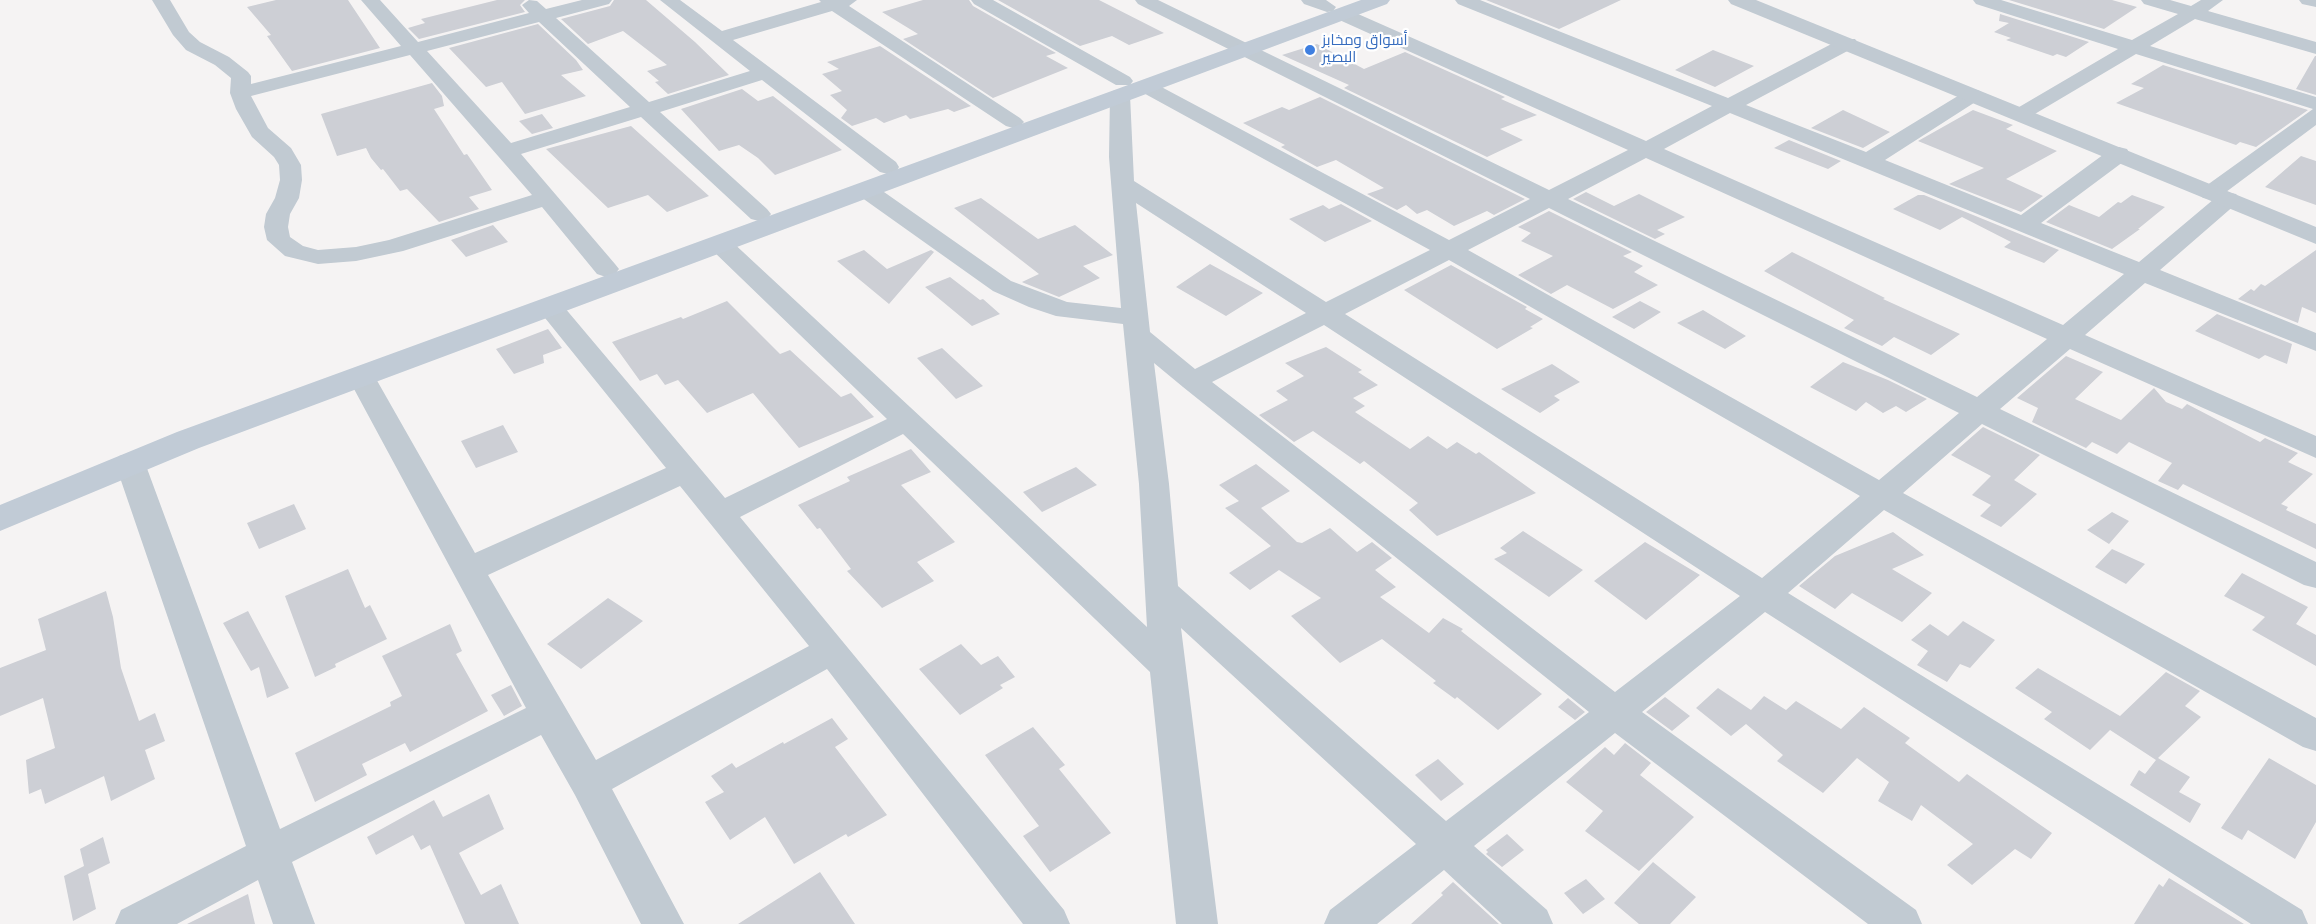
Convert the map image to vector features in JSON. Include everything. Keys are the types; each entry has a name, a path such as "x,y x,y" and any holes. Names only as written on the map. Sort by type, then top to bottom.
{"main road":[{"path":"0,519 130,463 866,190 1238,46 1331,5 1380,0"},
{"path":"0,500 116,448 606,269 1013,122 1129,88"}],"street":[{"path":"161,0 182,35 193,46 222,61 241,76 240,93 246,109 260,132 283,153 290,165 291,180 287,198 278,214 276,227 279,240 294,251 318,256 366,252 394,246 547,198"},
{"path":"370,0 507,151 606,269"},
{"path":"525,0 759,214"},
{"path":"240,93 603,0"},
{"path":"669,0 888,167"},
{"path":"980,0 1129,88 1449,250 1880,494 2316,736"},
{"path":"1144,0 2316,576"},
{"path":"1464,0 1730,105 2316,343"},
{"path":"1738,0 1973,94 2316,236"},
{"path":"1982,0 2316,104"},
{"path":"2150,0 2316,48"},
{"path":"2021,114 2214,0"},
{"path":"2308,0 2316,2"},
{"path":"719,38 837,1 1013,122"},
{"path":"1331,5 1645,150 2316,448"},
{"path":"1193,381 1645,150 1848,43"},
{"path":"507,151 765,73"},
{"path":"1129,88 1119,133 1123,184 1154,484 1167,667 1197,924"},
{"path":"1868,161 1973,94"},
{"path":"1345,924 1764,595 2142,272 2219,196 2316,115"},
{"path":"2024,224 2119,154"},
{"path":"1123,184 1764,595 2287,924"},
{"path":"866,190 1002,286 1038,302 1136,326 1193,381 1615,712 1901,924"},
{"path":"720,244 1167,667"},
{"path":"550,307 832,650 1049,924"},
{"path":"362,376 548,714 589,783 663,924"},
{"path":"721,513 906,421"},
{"path":"130,463 271,853 294,924"},
{"path":"470,569 686,471"},
{"path":"1161,590 1532,924"},
{"path":"589,783 832,650"},
{"path":"136,924 271,853 548,714"}],"building":[{"path":"276,0 348,0 380,48 292,71 267,36 271,35 247,7"},
{"path":"497,0 525,0 520,5 525,12 419,39 408,28 425,23 421,19"},
{"path":"614,0 646,0 729,75 668,94 655,82 659,81 647,71 667,65 623,31 588,44 561,19 610,6"},
{"path":"923,0 969,0 973,6 1056,53 1046,56 1068,68 993,98 903,39 918,34 882,12"},
{"path":"998,0 1099,0 1164,33 1129,45 1112,36 1080,46"},
{"path":"1486,0 1621,0 1559,29"},
{"path":"2009,0 2112,0 2137,7 2104,29"},
{"path":"2000,14 2089,42 2066,57 2057,54 2053,56 2006,40 2011,38 1994,32 2009,23 1999,21"},
{"path":"538,24 576,60 583,70 561,75 586,96 525,114 502,82 486,87 449,48"},
{"path":"1317,44 1364,69 1405,52 1505,97 1501,99 1537,115 1500,129 1523,140 1487,157 1344,88 1349,85 1282,55"},
{"path":"880,46 971,106 954,112 948,109 910,119 906,115 884,123 876,118 852,126 841,118 847,110 830,95 842,91 822,74 839,69 827,62"},
{"path":"1713,50 1754,66 1715,87 1675,70"},
{"path":"2316,56 2316,95 2296,89"},
{"path":"2163,65 2308,110 2256,147 2240,142 2236,145 2116,103 2144,88 2131,84"},
{"path":"432,83 442,96 444,106 434,109 464,155 467,154 492,190 469,197 479,209 439,222 407,189 400,191 371,158 366,148 337,156 321,114"},
{"path":"742,89 758,101 773,96 842,150 775,175 758,158 739,145 719,151 681,109"},
{"path":"1320,97 1525,199 1494,215 1487,211 1454,226 1427,210 1417,214 1406,205 1397,210 1367,194 1384,188 1336,160 1317,167 1281,147 1285,145 1243,123 1282,107 1289,110"},
{"path":"1843,110 1890,132 1863,148 1811,128"},
{"path":"1973,110 2013,125 2006,129 2057,151 2006,179 2043,196 2021,212 1949,184 1984,168 1918,141"},
{"path":"542,114 553,128 532,134 519,121"},
{"path":"631,126 709,196 667,212 648,195 608,208 546,149"},
{"path":"1789,140 1841,161 1828,169 1774,148"},
{"path":"2301,156 2316,161 2316,205 2265,187"},
{"path":"1586,192 1614,206 1639,194 1685,217 1657,230 1665,234 1655,239 1573,199"},
{"path":"1918,195 1924,195 2059,250 2044,263 2004,247 2011,242 1962,217 1940,230 1893,209"},
{"path":"2132,195 2165,207 2112,249 2046,222 2069,205 2099,217 2118,202 2121,203"},
{"path":"981,198 1038,239 1075,225 1113,255 1083,266 1100,278 1059,297 1024,283 1022,282 1039,274 954,208"},
{"path":"1341,204 1372,221 1325,242 1289,219 1323,205 1329,209"},
{"path":"1549,211 1632,252 1623,256 1643,266 1634,272 1658,285 1613,309 1567,285 1551,294 1518,275 1553,256 1521,241 1531,233 1518,227"},
{"path":"493,225 508,242 466,257 451,240"},
{"path":"864,250 887,269 931,250 934,252 889,304 837,261"},
{"path":"2316,250 2316,313 2302,307 2298,323 2238,299 2251,289 2254,291 2261,284 2265,286"},
{"path":"1792,252 1885,298 1883,299 1960,334 1931,355 1894,337 1882,346 1844,328 1854,320 1764,271"},
{"path":"1210,264 1263,293 1226,316 1176,287"},
{"path":"1451,265 1527,307 1525,309 1543,319 1530,327 1533,328 1497,349 1404,290"},
{"path":"950,277 980,300 983,299 1000,314 972,326 925,287"},
{"path":"727,301 780,354 790,350 841,397 851,393 874,417 799,448 753,393 707,413 678,380 665,385 657,374 640,381 612,342 681,317 683,319"},
{"path":"1640,301 1661,312 1634,329 1612,317"},
{"path":"1703,310 1746,336 1725,349 1677,323"},
{"path":"2217,314 2292,344 2287,364 2265,355 2259,359 2195,331"},
{"path":"548,329 562,348 543,355 544,363 514,374 496,349"},
{"path":"1326,347 1362,370 1358,372 1378,385 1353,398 1365,406 1355,412 1410,449 1428,436 1447,449 1457,442 1476,454 1479,452 1536,493 1437,536 1409,510 1418,503 1364,461 1360,464 1313,431 1294,442 1259,415 1288,400 1276,391 1304,376 1285,363"},
{"path":"942,348 983,386 956,399 917,358"},
{"path":"2066,356 2103,372 2075,399 2121,420 2154,388 2166,402 2182,409 2187,404 2260,442 2265,438 2298,453 2288,462 2313,474 2281,504 2288,507 2286,510 2316,524 2316,549 2183,484 2178,490 2158,481 2172,463 2129,442 2117,454 2092,442 2086,448 2032,422 2038,408 2017,398"},
{"path":"1843,362 1927,399 1906,412 1896,406 1883,413 1866,402 1856,411 1810,387"},
{"path":"1552,364 1580,382 1554,396 1560,400 1540,413 1501,389"},
{"path":"503,425 518,452 476,468 461,441"},
{"path":"1983,427 2040,455 2014,480 2037,494 2001,527 1980,516 1991,505 1972,495 1991,476 1951,455"},
{"path":"911,449 931,472 901,485 955,542 917,562 934,581 882,608 847,571 851,569 820,528 817,529 798,505 850,481 847,477"},
{"path":"1256,464 1290,491 1261,508 1297,542 1302,543 1330,528 1357,552 1372,542 1392,558 1375,570 1396,587 1380,597 1429,633 1443,618 1463,629 1461,631 1542,694 1498,730 1457,697 1455,699 1433,683 1436,681 1382,639 1340,663 1291,616 1321,598 1279,570 1250,590 1229,573 1271,546 1225,508 1239,501 1219,485"},
{"path":"1076,467 1097,485 1042,512 1023,492"},
{"path":"294,504 306,529 259,549 247,523"},
{"path":"2112,512 2129,521 2109,544 2087,530"},
{"path":"1523,531 1583,570 1549,597 1494,559 1507,553 1500,548"},
{"path":"1893,532 1924,555 1892,569 1932,593 1902,622 1852,593 1835,609 1799,586 1835,556"},
{"path":"1645,542 1700,575 1646,620 1594,581"},
{"path":"2112,549 2145,564 2126,584 2095,567"},
{"path":"348,569 365,608 370,605 387,639 335,664 336,667 315,677 285,596"},
{"path":"2242,573 2308,607 2296,624 2316,635 2316,666 2252,630 2265,617 2224,596"},
{"path":"106,591 113,617 121,668 139,721 155,713 165,741 145,750 155,779 111,801 104,776 45,804 41,789 29,794 26,760 55,748 43,698 0,716 0,668 46,650 38,619"},
{"path":"608,598 643,621 581,669 547,644"},
{"path":"248,611 289,688 267,698 259,667 251,671 223,623"},
{"path":"1963,621 1995,640 1970,668 1960,664 1947,682 1917,665 1928,651 1911,640 1930,624 1948,636"},
{"path":"450,624 462,651 456,654 488,711 410,752 405,743 362,764 367,775 315,802 295,753 391,706 390,702 402,696 382,656"},
{"path":"961,644 981,665 998,656 1015,677 1000,685 1003,688 960,715 919,669"},
{"path":"2038,668 2120,716 2166,672 2200,691 2185,706 2201,717 2158,758 2190,777 2179,792 2201,804 2190,823 2130,785 2139,770 2145,774 2156,760 2110,730 2090,750 2044,719 2052,712 2015,688"},
{"path":"511,685 522,706 504,716 491,695"},
{"path":"1718,688 1751,710 1764,696 1786,710 1796,701 1841,729 1864,707 1910,738 1905,743 1959,782 1967,774 2052,833 2031,859 2015,849 1972,885 1947,865 1973,844 1921,805 1912,821 1878,801 1889,782 1857,758 1823,793 1777,761 1783,755 1746,724 1731,736 1696,708"},
{"path":"1665,697 1690,716 1672,731 1646,712"},
{"path":"1568,698 1585,712 1575,720 1558,707"},
{"path":"832,718 848,739 835,747 887,815 848,837 846,834 794,864 765,817 730,840 705,802 724,792 711,776 732,763 736,768"},
{"path":"1033,727 1065,765 1059,769 1111,833 1050,872 1023,836 1039,826 985,755"},
{"path":"1625,743 1651,763 1640,775 1694,817 1639,871 1585,831 1603,811 1566,782 1605,747 1614,755"},
{"path":"2269,758 2316,785 2316,822 2295,859 2248,830 2242,840 2221,828"},
{"path":"1438,759 1464,784 1441,801 1415,775"},
{"path":"489,794 504,829 459,853 481,895 501,884 519,924 465,924 430,845 421,850 413,835 376,855 367,837 434,800 443,817"},
{"path":"1507,834 1524,850 1502,867 1486,854 1488,852 1486,850"},
{"path":"103,837 110,863 88,874 96,909 73,921 64,876 84,866 80,849"},
{"path":"1653,862 1696,897 1670,924 1639,924 1614,903"},
{"path":"820,872 855,924 738,924"},
{"path":"2169,878 2244,924 2134,924 2159,884 2163,887"},
{"path":"1586,879 1605,899 1583,914 1564,893"},
{"path":"1453,882 1499,924 1411,924 1443,895 1441,893"},
{"path":"248,894 255,924 187,924"}],"place":[{"name":"أسواق ومخابز البصير","path":"1310,50"}]}
